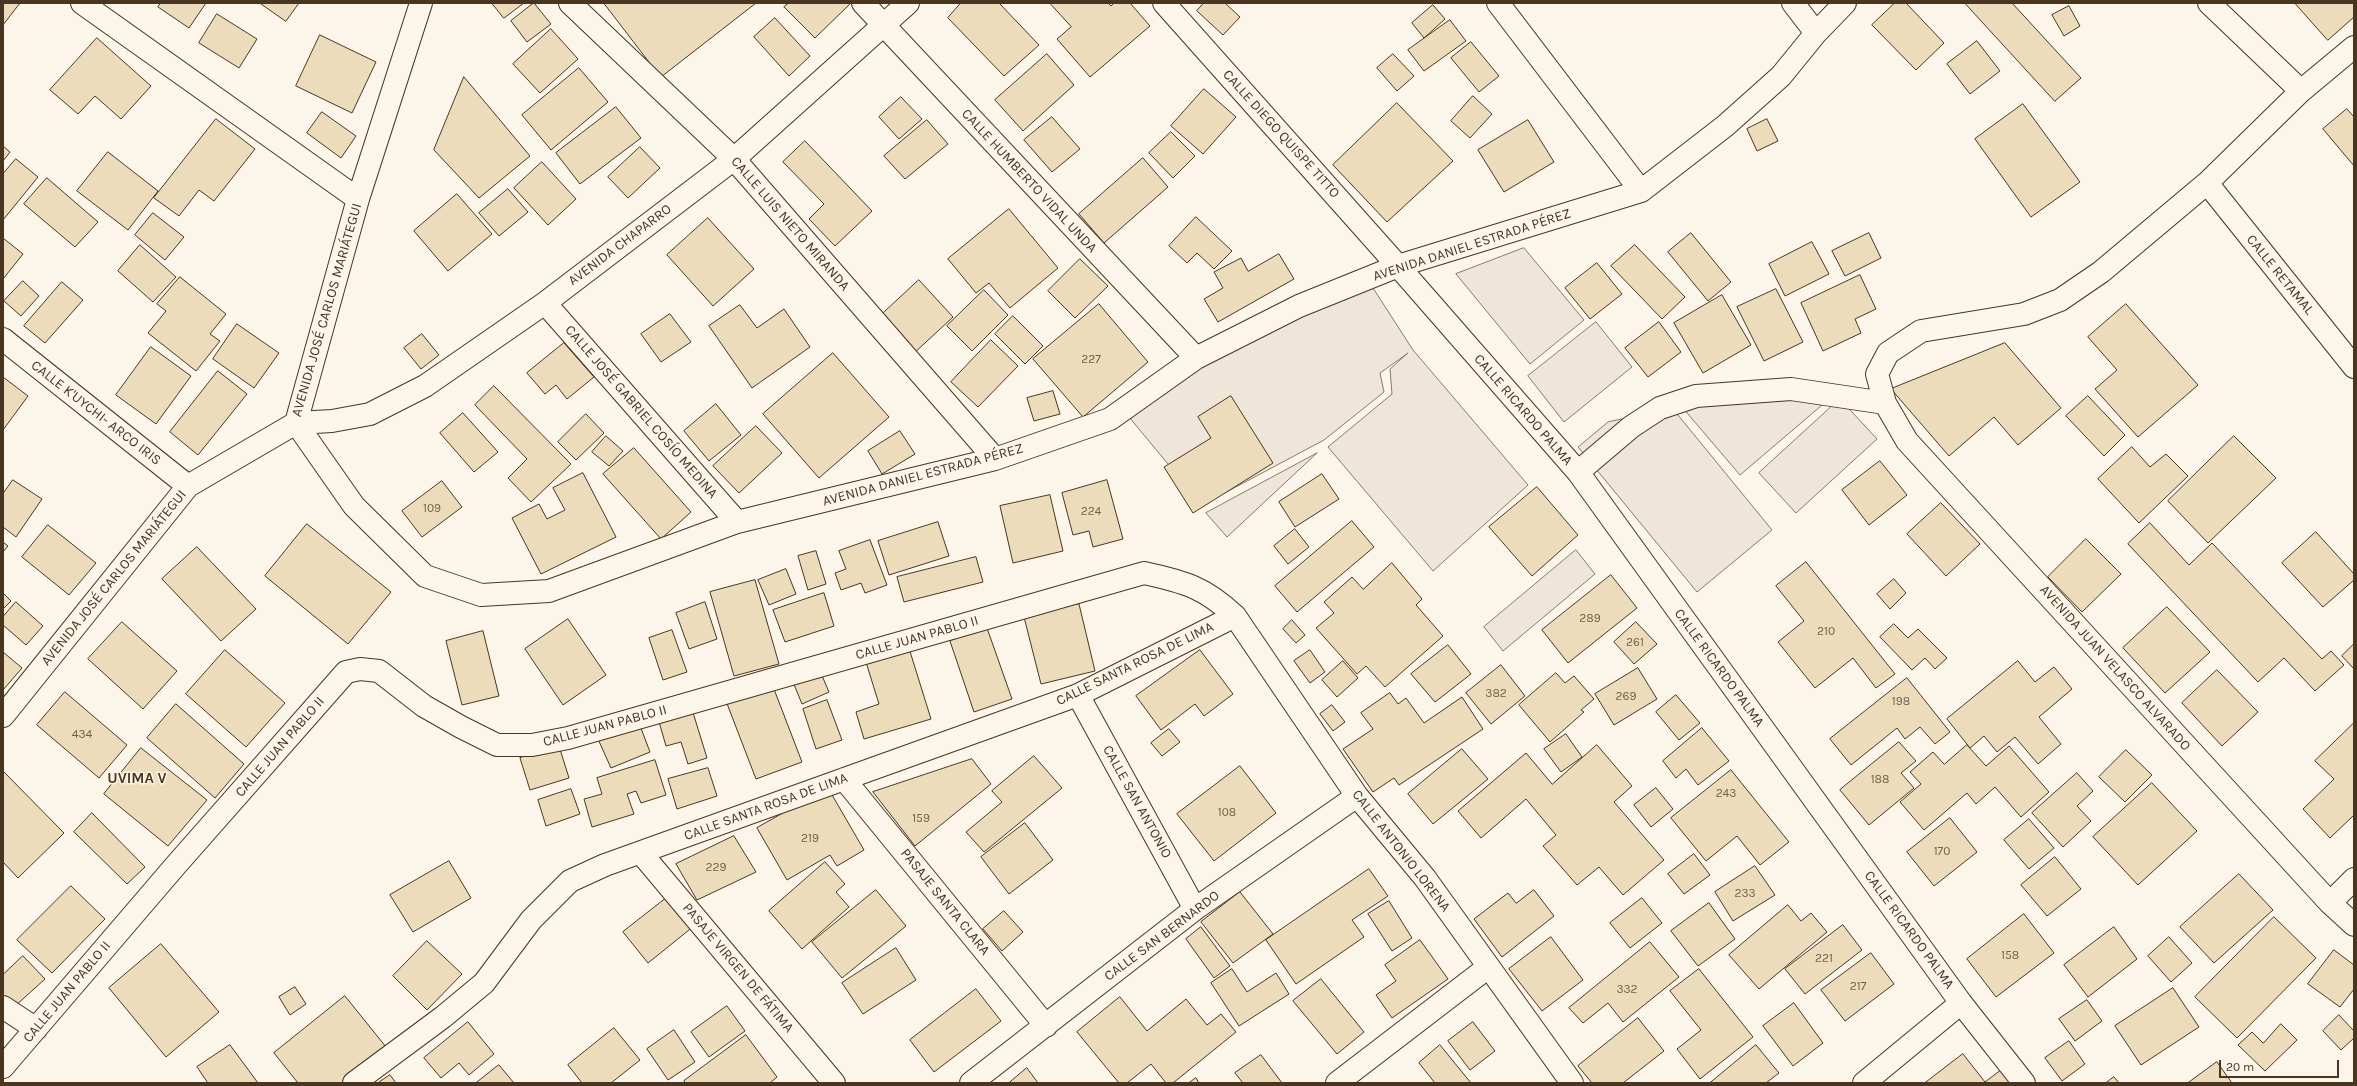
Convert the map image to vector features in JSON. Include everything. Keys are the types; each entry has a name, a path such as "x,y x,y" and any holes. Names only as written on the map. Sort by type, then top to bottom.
{"street":[{"path":"82,3 358,199"},
{"name":"AVENIDA JOSÉ CARLOS MARIÁTEGUI","path":"3,716 188,486 296,423 358,199 421,3"},
{"name":"CALLE LUIS NIETO MIRANDA","path":"570,3 734,159 995,459"},
{"name":"CALLE HUMBERTO VIDAL UNDA","path":"863,3 1196,358"},
{"name":"AVENIDA CHAPARRO","path":"296,423 332,421 370,414 425,386 545,303 734,159 908,3"},
{"name":"CALLE DIEGO QUISPE TITTO","path":"1164,3 1398,266"},
{"path":"1498,3 1641,191"},
{"path":"1793,3 1816,33"},
{"name":"AVENIDA DANIEL ESTRADA PÉREZ","path":"296,423 354,506 425,576 481,595 549,591 737,522 995,459 1110,420 1196,358 1299,306 1398,266 1641,191 1725,126 1775,81 1816,33 1845,3"},
{"path":"2209,3 2301,91"},
{"name":"AVENIDA JUAN VELASCO ALVARADO","path":"2354,47 2301,91 2207,183 2101,272 2060,300 2024,314 1921,330 1888,353 1877,374 1886,403 1907,441 2330,903 2354,925"},
{"name":"CALLE RETAMAL","path":"2207,183 2354,367"},
{"name":"CALLE RICARDO PALMA","path":"1398,266 1578,472 1961,1003 2024,1083"},
{"name":"CALLE JOSÉ GABRIEL COSÍO MEDINA","path":"545,303 737,522"},
{"name":"CALLE K'UYCHI- ARCO IRIS","path":"3,339 188,486"},
{"path":"1578,472 1631,427 1660,408 1696,396 1791,389 1886,403"},
{"name":"CALLE JUAN PABLO II","path":"3,1067 176,865 346,672 360,669 379,671 424,706 476,734 497,744 532,745 568,738 1144,573 1182,581 1216,599 1235,616"},
{"name":"CALLE SANTA ROSA DE LIMA","path":"354,1083 443,1017 484,983 531,920 570,881 605,865 1078,695 1235,616"},
{"name":"CALLE ANTONIO LORENA","path":"1235,616 1357,796 1425,878 1487,968 1572,1083"},
{"name":"CALLE SAN ANTONIO","path":"1078,695 1195,908"},
{"name":"PASAJE SANTA CLARA","path":"844,779 1046,1026"},
{"name":"CALLE SAN BERNARDO","path":"971,1083 1046,1026 1195,908 1357,796"},
{"name":"PASAJE VIRGEN DE FÁTIMA","path":"641,853 834,1083"},
{"path":"2330,903 2354,879"},
{"path":"1337,1083 1487,968"},
{"path":"1864,1083 1961,1003"},
{"path":"3,1007 36,1029"}],"shaded area":[{"path":"1524,248 1584,320 1530,364 1456,274"},
{"path":"1373,288 1413,350 1528,485 1433,571 1328,447 1392,394 1390,369 1408,353 1380,373 1384,392 1324,440 1202,505 1129,417 1263,317"},
{"path":"1596,322 1632,367 1564,422 1528,376"},
{"path":"1835,394 1740,475 1682,407"},
{"path":"1840,399 1877,439 1796,513 1759,473"},
{"path":"1673,409 1772,530 1697,592 1578,447 1608,422"},
{"path":"1317,453 1227,537 1206,513"},
{"path":"1576,550 1595,574 1503,651 1484,627"}],"building":[{"path":"3,3 20,3 3,25"},
{"path":"161,3 206,3 189,28 158,7"},
{"path":"260,3 299,3 286,21"},
{"path":"492,3 524,3 504,18"},
{"path":"534,3 551,24 527,42 511,21"},
{"path":"604,3 756,3 661,77"},
{"path":"789,3 851,3 815,38 784,7"},
{"path":"961,3 999,3 1039,45 1004,76 948,18"},
{"path":"1050,3 1108,3 1111,6 1114,3 1130,3 1150,26 1090,77 1057,39 1071,27"},
{"path":"1204,3 1225,3 1240,17 1223,35 1197,11"},
{"path":"1895,3 1906,3 1944,43 1916,70 1872,25"},
{"path":"1965,3 2012,3 2081,78 2055,101"},
{"path":"2295,3 2354,3 2354,17 2328,40"},
{"path":"1433,5 1445,19 1424,38 1412,23"},
{"path":"2069,6 2080,26 2064,36 2052,15"},
{"path":"217,14 257,39 239,68 199,43"},
{"path":"775,18 810,56 789,76 754,37"},
{"path":"1450,20 1466,41 1424,71 1408,50"},
{"path":"551,29 578,59 540,93 513,64"},
{"path":"320,35 376,62 352,113 296,86"},
{"path":"97,38 151,86 121,119 95,96 78,114 50,90"},
{"path":"1977,41 2000,71 1970,94 1947,64"},
{"path":"1471,42 1499,76 1479,92 1451,58"},
{"path":"1047,54 1074,85 1023,131 995,100"},
{"path":"1393,54 1414,76 1397,91 1377,68"},
{"path":"579,68 608,102 551,150 522,115"},
{"path":"464,77 530,156 479,198 434,150"},
{"path":"1204,89 1236,117 1203,154 1171,126"},
{"path":"1473,96 1492,114 1470,138 1451,121"},
{"path":"901,97 922,119 899,139 879,117"},
{"path":"1397,103 1453,161 1387,222 1333,165"},
{"path":"2023,104 2080,182 2031,217 1975,139"},
{"path":"616,107 641,138 580,184 556,153"},
{"path":"2347,109 2354,117 2354,166 2323,129"},
{"path":"322,112 356,136 341,158 307,133"},
{"path":"1052,117 1080,149 1052,172 1024,140"},
{"path":"216,119 255,149 214,201 199,190 179,216 154,198"},
{"path":"1767,119 1778,141 1757,151 1747,129"},
{"path":"927,120 948,144 905,179 884,156"},
{"path":"1528,120 1554,162 1504,192 1478,150"},
{"path":"1171,132 1195,156 1173,178 1149,153"},
{"path":"805,141 872,211 835,246 809,219 824,204 783,162"},
{"path":"3,146 10,152 3,161"},
{"path":"640,147 660,168 628,198 608,177"},
{"path":"108,152 158,191 128,230 77,191"},
{"path":"1143,158 1168,187 1104,243 1079,214"},
{"path":"16,159 38,177 3,220 3,174"},
{"path":"542,162 576,199 548,225 514,188"},
{"path":"47,178 98,222 75,247 24,204"},
{"path":"508,189 528,212 499,236 479,213"},
{"path":"457,194 492,234 448,271 414,231"},
{"path":"1009,209 1058,268 1010,308 989,283 976,293 948,259"},
{"path":"153,213 184,237 165,260 135,235"},
{"path":"1196,217 1232,251 1214,269 1197,253 1187,263 1169,246"},
{"path":"708,218 754,269 713,306 667,255"},
{"path":"1691,233 1731,282 1708,301 1668,252"},
{"path":"1869,233 1881,258 1845,276 1832,251"},
{"path":"3,238 23,254 3,279"},
{"path":"1812,242 1829,274 1785,296 1769,264"},
{"path":"140,245 176,277 153,302 118,271"},
{"path":"1635,245 1685,297 1662,319 1611,266"},
{"path":"1279,254 1294,279 1218,322 1204,299 1223,288 1214,272 1241,258 1248,271"},
{"path":"1080,259 1108,286 1075,318 1048,291"},
{"path":"1597,263 1622,294 1590,319 1565,288"},
{"path":"1860,275 1876,309 1855,319 1861,333 1823,351 1801,303"},
{"path":"180,277 226,314 210,334 220,341 196,371 148,333 166,311 157,304"},
{"path":"919,280 953,317 911,356 877,319"},
{"path":"23,281 39,296 21,316 4,301"},
{"path":"62,282 83,300 45,343 24,326"},
{"path":"1776,289 1803,342 1764,361 1737,307"},
{"path":"984,290 1008,315 972,351 947,326"},
{"path":"1722,295 1751,345 1703,373 1674,323"},
{"path":"1099,304 1148,362 1083,417 1033,359"},
{"path":"2126,304 2198,385 2138,437 2095,389 2117,370 2088,337"},
{"path":"740,305 757,328 784,309 810,347 752,388 709,326"},
{"path":"670,314 691,342 661,362 641,334"},
{"path":"1013,316 1043,346 1025,364 995,334"},
{"path":"1659,322 1681,352 1648,377 1625,348"},
{"path":"237,324 279,353 254,388 213,359"},
{"path":"422,334 439,355 421,369 404,348"},
{"path":"991,340 1018,366 978,407 951,382"},
{"path":"564,343 594,377 567,399 556,385 545,394 527,373"},
{"path":"2005,343 2061,408 2018,445 1994,417 1949,456 1891,389"},
{"path":"151,347 191,376 156,424 116,395"},
{"path":"833,353 889,417 819,478 763,414"},
{"path":"218,371 247,394 198,455 170,432"},
{"path":"3,377 28,396 3,430"},
{"path":"494,386 571,464 531,502 508,478 527,459 475,405"},
{"path":"1053,391 1060,414 1034,421 1027,398"},
{"path":"1231,396 1273,463 1193,513 1164,467 1211,438 1198,417"},
{"path":"2088,396 2125,435 2104,456 2066,416"},
{"path":"716,404 741,435 709,461 684,431"},
{"path":"463,413 498,452 474,472 440,433"},
{"path":"586,414 604,433 576,460 558,442"},
{"path":"756,426 782,453 739,493 713,466"},
{"path":"900,431 915,454 882,474 868,451"},
{"path":"606,436 623,451 609,466 592,452"},
{"path":"2234,436 2276,478 2208,543 2168,501"},
{"path":"2132,447 2150,467 2166,454 2188,476 2139,523 2098,479"},
{"path":"634,448 691,512 661,539 603,474"},
{"path":"1880,461 1907,495 1869,525 1842,490"},
{"path":"583,473 616,537 541,574 512,518 539,504 547,519 565,510 553,488"},
{"path":"1322,474 1339,499 1295,527 1279,502"},
{"path":"13,480 42,499 16,537 3,527 3,494"},
{"path":"1107,480 1123,539 1093,547 1089,531 1073,535 1062,493"},
{"path":"442,481 462,507 422,537 402,511"},
{"path":"1537,487 1578,535 1532,576 1489,527"},
{"path":"1050,495 1063,551 1013,563 1000,506"},
{"path":"1941,503 1980,544 1946,576 1907,534"},
{"path":"1352,521 1374,547 1297,612 1275,586"},
{"path":"938,522 949,556 889,575 878,541"},
{"path":"2150,523 2189,565 2212,543 2322,659 2331,651 2344,665 2315,691 2284,658 2258,682 2128,544"},
{"path":"307,524 391,592 348,644 265,576"},
{"path":"48,525 96,563 69,595 22,557"},
{"path":"1295,529 1309,547 1288,564 1274,546"},
{"path":"2316,532 2354,574 2354,580 2323,607 2282,563"},
{"path":"2086,539 2121,574 2082,612 2048,577"},
{"path":"870,540 887,585 865,593 861,583 841,590 835,573 846,569 839,551"},
{"path":"3,542 8,546 3,552"},
{"path":"197,547 256,609 221,641 162,579"},
{"path":"816,551 826,584 808,590 798,556"},
{"path":"976,557 983,582 904,602 897,577"},
{"path":"1806,562 1895,674 1876,688 1853,658 1815,688 1778,642 1804,621 1776,586"},
{"path":"1392,563 1422,599 1416,605 1443,636 1385,687 1366,666 1357,674 1316,628 1334,613 1324,602 1352,577 1363,589"},
{"path":"786,569 796,594 769,605 758,580"},
{"path":"1611,575 1637,608 1568,663 1542,630"},
{"path":"1894,579 1906,593 1890,609 1877,594"},
{"path":"755,580 779,664 734,676 710,592"},
{"path":"3,593 11,601 3,609"},
{"path":"824,593 834,626 785,642 773,610"},
{"path":"16,602 43,626 26,645 3,625 3,617"},
{"path":"705,602 717,639 689,649 676,613"},
{"path":"1079,604 1095,671 1041,684 1024,617"},
{"path":"2167,607 2210,652 2165,693 2123,648"},
{"path":"568,619 606,675 563,705 525,649"},
{"path":"1292,620 1305,635 1296,643 1283,629"},
{"path":"122,622 177,671 143,709 88,659"},
{"path":"1636,622 1657,644 1634,664 1614,642"},
{"path":"1894,624 1908,638 1918,629 1947,658 1935,669 1925,658 1912,670 1880,637"},
{"path":"987,628 1012,699 974,712 950,641"},
{"path":"672,630 687,672 663,680 649,638"},
{"path":"483,631 499,696 462,705 446,641"},
{"path":"2354,644 2354,669 2342,656"},
{"path":"908,645 931,719 864,739 856,712 879,704 865,659"},
{"path":"1448,645 1471,674 1435,702 1411,674"},
{"path":"225,650 285,703 246,747 186,694"},
{"path":"1200,650 1233,694 1204,716 1195,704 1161,730 1136,696"},
{"path":"1310,650 1325,672 1310,683 1294,661"},
{"path":"3,652 22,668 3,690"},
{"path":"1343,661 1358,678 1337,697 1322,680"},
{"path":"2018,661 2035,682 2054,667 2072,689 2039,717 2061,744 2038,764 2015,737 1997,752 1984,736 1970,748 1947,719"},
{"path":"1501,665 1525,696 1491,724 1466,693"},
{"path":"1638,668 1657,699 1614,725 1595,694"},
{"path":"2217,670 2258,712 2222,746 2182,703"},
{"path":"820,671 829,692 802,704 793,682"},
{"path":"1556,673 1565,683 1574,676 1594,699 1581,710 1584,712 1550,742 1519,705"},
{"path":"1907,678 1950,732 1935,744 1920,727 1905,739 1897,728 1851,765 1830,739"},
{"path":"772,684 802,762 756,779 726,701"},
{"path":"65,692 127,745 99,778 37,725"},
{"path":"1390,693 1398,704 1406,698 1424,723 1462,697 1483,729 1399,785 1394,778 1373,792 1343,749 1373,729 1361,713"},
{"path":"1676,695 1700,723 1679,740 1656,712"},
{"path":"827,700 842,740 816,749 803,709"},
{"path":"176,704 244,764 215,798 147,738"},
{"path":"1332,705 1345,722 1333,731 1320,714"},
{"path":"691,706 707,758 688,764 681,742 666,746 657,715"},
{"path":"639,723 650,752 611,768 598,739"},
{"path":"2354,723 2354,815 2330,838 2303,809 2334,779 2315,761"},
{"path":"1702,728 1729,761 1698,785 1686,769 1676,778 1663,761"},
{"path":"1169,729 1180,742 1162,756 1151,743"},
{"path":"1566,734 1582,757 1561,772 1544,749"},
{"path":"1899,742 1916,761 1901,773 1914,788 1869,825 1840,790"},
{"path":"1597,745 1632,786 1614,802 1664,860 1623,895 1599,867 1577,885 1543,846 1556,835 1526,799 1481,838 1458,811 1526,753 1552,784"},
{"path":"1967,745 1986,766 2009,746 2049,792 2021,817 1995,787 1976,804 1967,793 1924,830 1900,802 1921,784 1910,772 1933,752 1944,764"},
{"path":"559,746 569,778 530,790 520,758"},
{"path":"141,748 207,800 168,846 104,794"},
{"path":"1462,749 1488,779 1433,824 1408,794"},
{"path":"2126,750 2152,775 2125,802 2099,777"},
{"path":"1034,756 1062,788 984,852 966,832 1002,802 992,791"},
{"path":"972,759 991,784 915,846 873,792"},
{"path":"655,760 666,795 641,803 636,791 627,794 634,814 592,827 584,799 602,794 597,778"},
{"path":"1240,766 1276,813 1214,861 1177,814"},
{"path":"708,768 717,796 677,809 668,779"},
{"path":"1731,770 1789,842 1760,865 1737,836 1706,861 1671,818"},
{"path":"3,771 64,833 18,878 3,862"},
{"path":"2077,773 2093,791 2077,806 2091,821 2063,847 2032,813"},
{"path":"2152,783 2197,831 2138,885 2093,837"},
{"path":"828,788 864,850 837,866 830,855 787,880 757,828"},
{"path":"1656,788 1673,809 1651,827 1634,805"},
{"path":"571,789 580,814 546,826 538,800"},
{"path":"92,813 145,867 127,884 74,832"},
{"path":"1950,818 1977,852 1934,886 1907,852"},
{"path":"2029,819 2054,848 2029,869 2004,840"},
{"path":"1025,823 1053,860 1009,894 981,857"},
{"path":"734,836 756,872 697,900 676,864"},
{"path":"1694,854 1710,875 1684,894 1668,874"},
{"path":"2055,857 2081,889 2047,916 2021,885"},
{"path":"449,861 471,898 413,932 390,895"},
{"path":"825,862 845,884 836,892 849,907 802,949 769,911"},
{"path":"1755,866 1775,895 1733,921 1715,892"},
{"path":"1369,869 1388,896 1352,920 1364,937 1296,984 1266,940"},
{"path":"2239,874 2273,910 2214,963 2180,927"},
{"path":"71,886 105,919 52,973 17,940"},
{"path":"876,890 906,926 842,978 812,942"},
{"path":"1534,890 1554,916 1502,957 1474,919 1508,893 1516,903"},
{"path":"1240,892 1273,934 1233,963 1201,922"},
{"path":"669,896 694,926 648,963 623,932"},
{"path":"1642,898 1662,923 1630,948 1610,923"},
{"path":"1389,901 1412,938 1392,951 1368,914"},
{"path":"1709,903 1735,939 1698,966 1671,931"},
{"path":"1788,905 1801,921 1811,913 1827,932 1759,989 1729,955"},
{"path":"1004,911 1023,932 1002,951 983,929"},
{"path":"2024,914 2054,953 1996,997 1967,959"},
{"path":"2274,917 2316,958 2237,1038 2195,997"},
{"path":"1843,925 1862,950 1805,994 1785,969"},
{"path":"1201,927 1230,966 1214,978 1186,939"},
{"path":"2114,927 2137,959 2088,997 2064,965"},
{"path":"1551,937 1583,980 1542,1011 1509,969"},
{"path":"2169,937 2192,963 2171,982 2148,956"},
{"path":"1420,940 1448,979 1392,1018 1376,995 1396,981 1385,965"},
{"path":"427,941 462,974 427,1010 393,976"},
{"path":"1650,942 1679,977 1623,1022 1608,1003 1583,1023 1569,1008"},
{"path":"161,944 219,1012 166,1057 109,988"},
{"path":"896,948 916,980 863,1014 842,983"},
{"path":"2334,950 2354,965 2354,989 2340,1007 2308,984"},
{"path":"1871,953 1894,984 1845,1021 1821,990"},
{"path":"23,956 45,979 14,1007 3,995 3,975"},
{"path":"1232,969 1247,992 1276,973 1289,994 1239,1026 1211,983"},
{"path":"1699,969 1753,1037 1700,1079 1677,1049 1701,1030 1670,991"},
{"path":"1321,979 1364,1032 1337,1054 1293,1001"},
{"path":"295,987 306,1004 290,1015 279,997"},
{"path":"2173,988 2199,1027 2141,1065 2115,1026"},
{"path":"976,989 1001,1021 934,1072 910,1040"},
{"path":"345,996 386,1047 341,1083 298,1083 274,1053"},
{"path":"1120,997 1147,1031 1186,999 1207,1025 1221,1014 1236,1032 1173,1083 1166,1083 1151,1064 1127,1083 1119,1083 1077,1032"},
{"path":"2087,1000 2102,1021 2075,1041 2059,1019"},
{"path":"1794,1003 1823,1043 1793,1066 1763,1026"},
{"path":"727,1006 745,1031 709,1057 691,1032"},
{"path":"2339,1015 2354,1031 2354,1038 2341,1050 2323,1031"},
{"path":"1638,1018 1664,1051 1623,1083 1592,1083 1578,1066"},
{"path":"468,1022 494,1054 469,1075 459,1063 441,1078 424,1058"},
{"path":"1473,1022 1495,1051 1470,1070 1448,1041"},
{"path":"2281,1024 2297,1040 2265,1071 2238,1045 2252,1032 2263,1043"},
{"path":"614,1028 640,1060 611,1083 582,1083 568,1065"},
{"path":"674,1030 695,1062 668,1080 647,1049"},
{"path":"746,1035 777,1077 770,1083 686,1083 684,1081"},
{"path":"2069,1041 2085,1064 2062,1081 2045,1058"},
{"path":"230,1045 258,1083 208,1083 197,1067"},
{"path":"1440,1045 1471,1083 1435,1083 1419,1063"},
{"path":"1756,1045 1779,1073 1766,1083 1710,1083"},
{"path":"1963,1054 1985,1082 2006,1066 2019,1083 1925,1083"},
{"path":"1261,1055 1282,1083 1243,1083 1235,1073"},
{"path":"2217,1062 2232,1083 2188,1083"},
{"path":"499,1065 514,1083 476,1083"},
{"path":"1027,1068 1038,1083 1009,1083"},
{"path":"390,1075 396,1083 378,1083"},
{"path":"2114,1077 2119,1083 2106,1083"},
{"path":"1196,1078 1199,1083 1189,1083"}],"district":[{"name":"UVIMA V","path":"137,779"}]}
